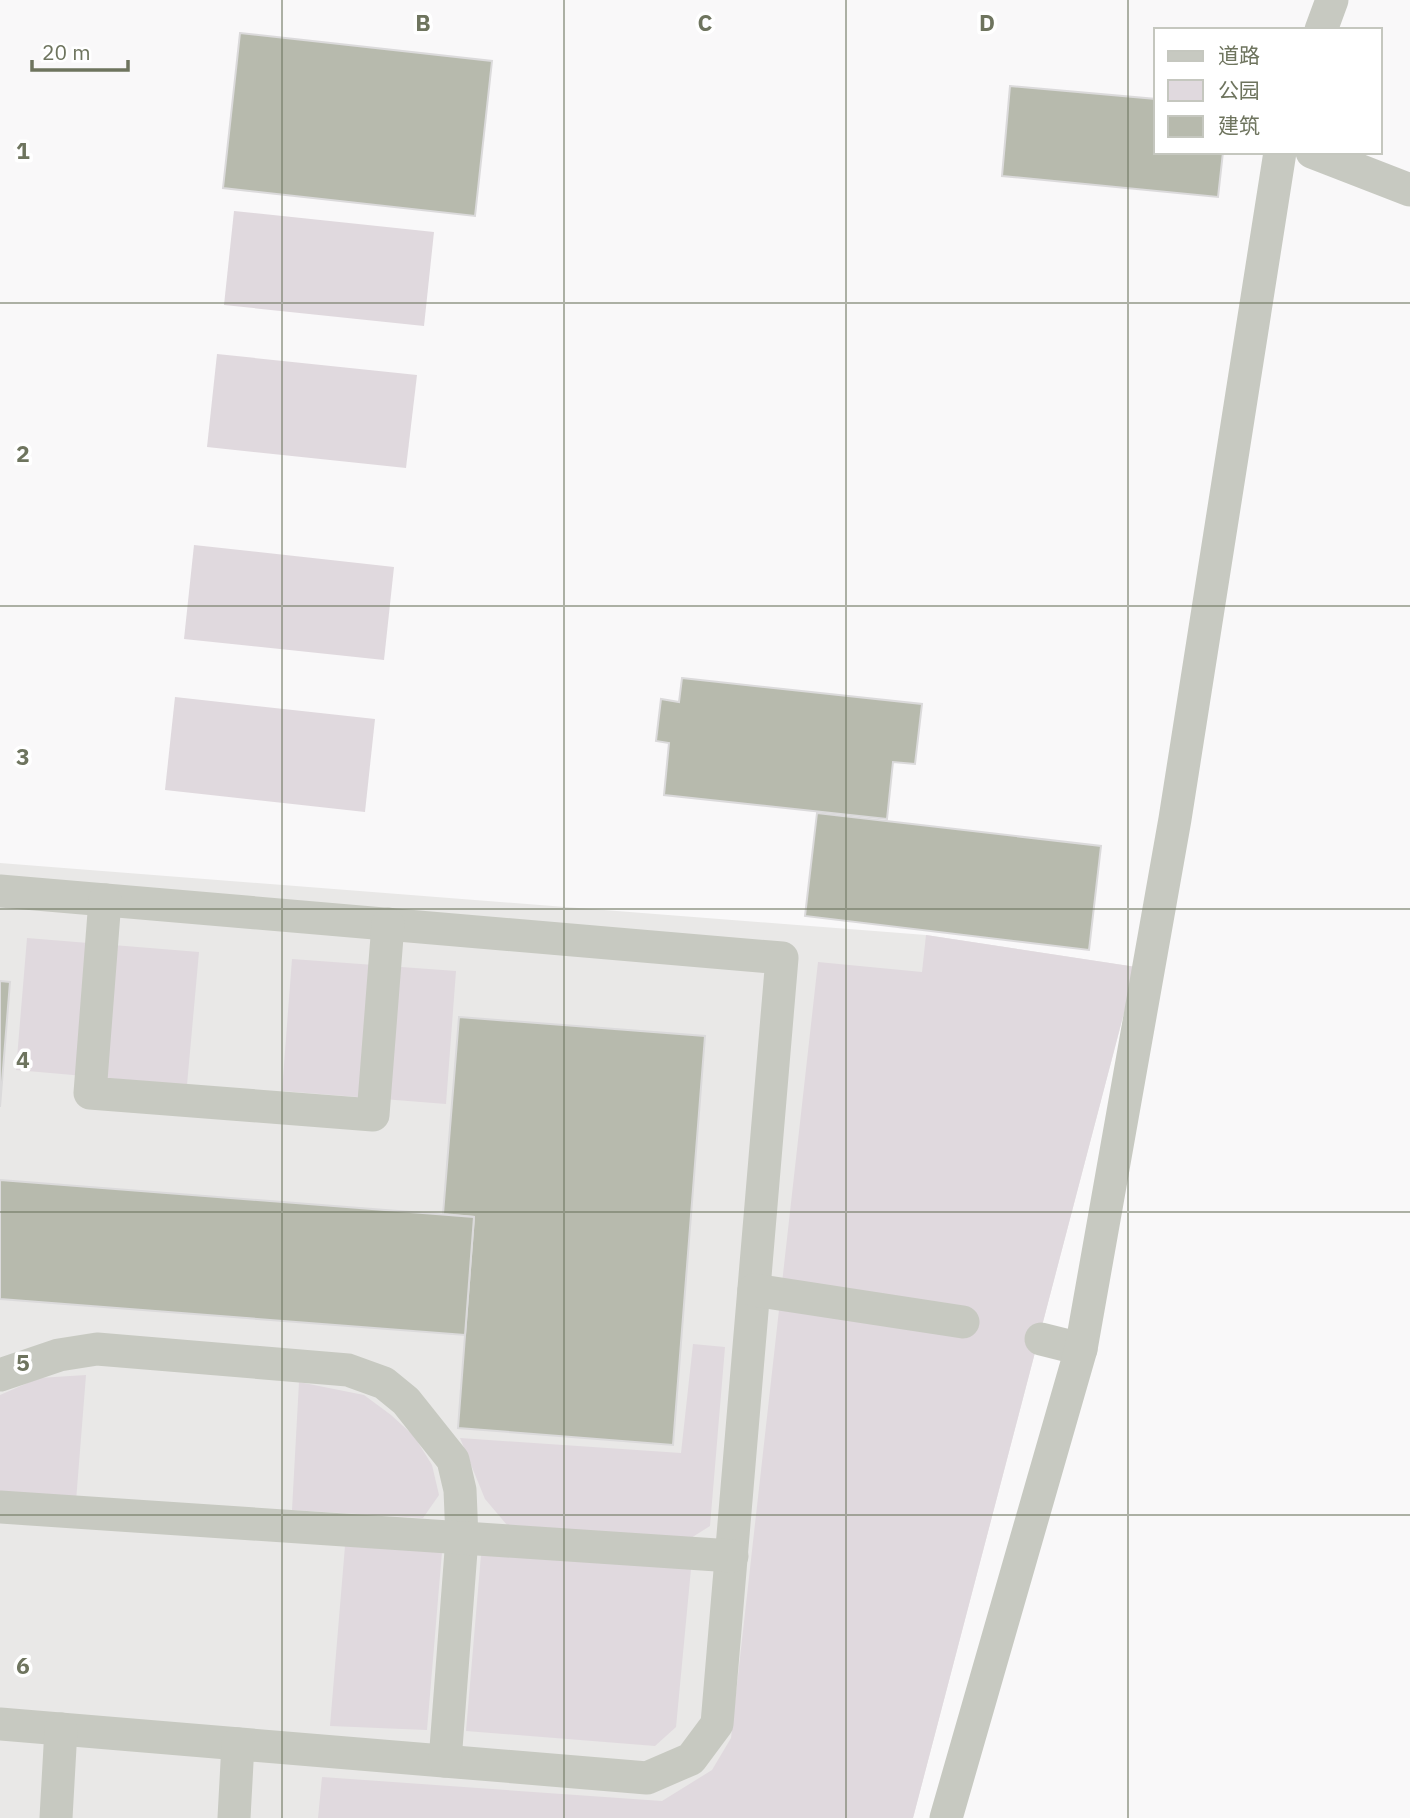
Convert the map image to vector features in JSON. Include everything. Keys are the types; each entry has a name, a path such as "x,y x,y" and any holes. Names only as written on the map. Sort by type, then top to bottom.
{"street":[{"path":"1322,28 1332,0"},
{"path":"946,1818 1081,1349 1175,819 1280,154"},
{"path":"1317,154 1410,190"},
{"path":"0,891 782,958 718,1724 691,1759 647,1778 0,1724"},
{"path":"105,900 90,1093 373,1115 388,924"},
{"path":"754,1290 963,1322"},
{"path":"1041,1339 1081,1349"},
{"path":"0,1375 59,1355 97,1349 348,1370 384,1382 406,1401 453,1460 460,1490 462,1538 445,1761"},
{"path":"0,1507 732,1556"},
{"path":"56,1818 61,1729"},
{"path":"234,1818 238,1744"}],"shaded area":[{"path":"0,863 926,935 1136,967 913,1818 0,1818"}],"green space":[{"path":"234,211 434,232 424,326 224,305"},
{"path":"217,354 417,375 406,468 207,447"},
{"path":"194,545 394,567 384,660 184,639"},
{"path":"175,697 375,719 365,812 165,790"},
{"path":"926,935 1136,967 913,1818 318,1818 322,1777 662,1801 712,1770 731,1738 818,962 922,972"},
{"path":"27,938 199,952 187,1085 16,1070"},
{"path":"292,959 456,971 446,1104 282,1091"},
{"path":"693,1344 725,1347 710,1526 691,1538 507,1525 485,1499 460,1438 681,1453"},
{"path":"86,1375 76,1501 0,1496 0,1395 39,1378"},
{"path":"299,1382 364,1395 414,1436 432,1465 439,1495 423,1518 292,1510"},
{"path":"345,1546 442,1552 427,1730 330,1726"},
{"path":"481,1555 691,1569 676,1727 655,1746 466,1731"}],"building":[{"path":"240,33 492,61 475,216 223,188"},
{"path":"1010,86 1154,99 1154,154 1223,154 1218,197 1002,176"},
{"path":"682,678 922,704 915,764 893,762 887,819 664,795 669,743 656,741 661,699 679,702"},
{"path":"817,813 1101,846 1089,950 805,916"},
{"path":"0,981 10,982 0,1107"},
{"path":"459,1017 705,1036 673,1445 458,1428 474,1217 443,1214"},
{"path":"0,1180 474,1217 465,1335 0,1299"}]}
